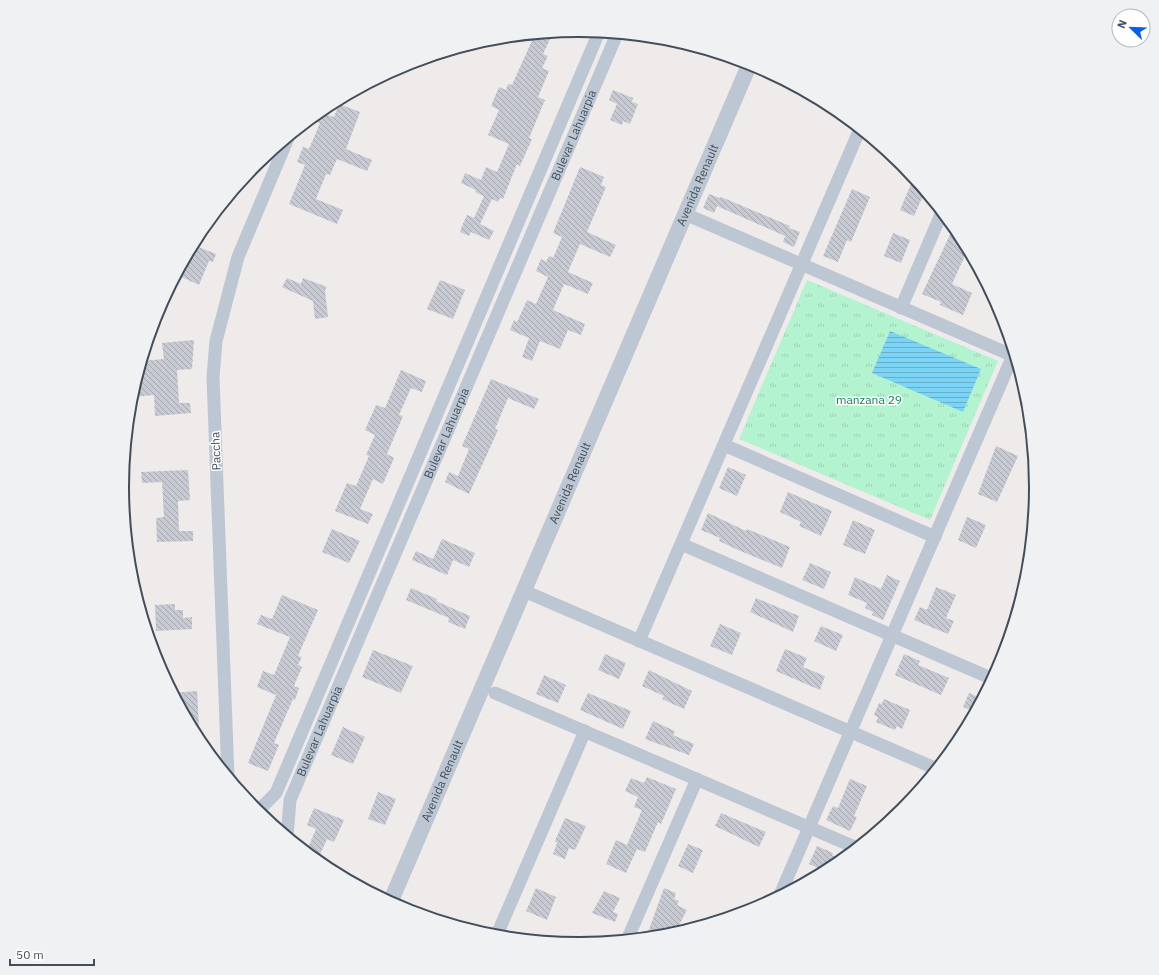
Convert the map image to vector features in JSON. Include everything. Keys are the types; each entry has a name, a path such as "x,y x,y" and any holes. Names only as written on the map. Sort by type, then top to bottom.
{"street":[{"path":"262,807 276,793 597,38"},
{"name":"Bulevar Lahuarpia","path":"287,831 290,800 616,39"},
{"name":"Avenida Renault","path":"392,897 747,69"},
{"path":"640,641 858,133"},
{"name":"Paccha","path":"228,769 213,376 216,341 238,257 284,147"},
{"path":"685,214 901,308 1009,353"},
{"path":"901,308 940,217"},
{"path":"782,890 1012,360"},
{"path":"724,445 935,537"},
{"path":"681,544 988,677"},
{"path":"524,591 933,767"},
{"path":"496,692 852,846"},
{"path":"499,930 585,731"},
{"path":"629,935 697,779"},
{"path":"276,793 290,800"}],"green space":[{"name":"manzana 29","path":"807,280 998,361 930,520 739,439"}],"water":[{"path":"890,331 981,369 963,412 872,373"}],"building":[{"path":"551,38 543,54 548,56 542,68 549,71 538,97 545,100 529,138 532,139 520,166 517,164 503,199 500,198 498,202 492,199 480,224 494,231 489,240 471,232 469,236 460,232 462,226 467,215 474,218 484,196 475,192 476,190 461,183 465,173 481,180 486,167 497,172 509,144 488,135 499,110 491,106 499,87 506,90 508,84 512,85 532,40"},
{"path":"613,90 633,98 632,102 638,104 630,124 623,121 622,125 610,120 617,104 609,100"},
{"path":"342,105 360,112 346,149 372,160 367,171 337,159 330,175 326,174 316,199 343,210 337,224 289,204 305,165 297,162 303,147 309,149 320,123 316,122 327,115 334,117 338,107"},
{"path":"580,167 604,177 601,185 606,187 587,232 616,245 610,257 580,244 568,272 593,283 588,294 564,284 553,310 585,324 581,335 568,330 560,349 540,341 532,361 522,357 529,338 510,330 514,320 517,322 527,300 536,304 548,277 536,271 541,259 546,262 549,256 553,258 562,237 553,233"},
{"path":"911,183 923,196 914,216 900,210"},
{"path":"852,189 870,197 851,242 847,240 838,262 823,256"},
{"path":"709,194 720,198 721,197 790,226 789,228 800,232 794,247 783,242 785,236 717,206 714,213 703,208"},
{"path":"893,233 910,240 901,263 884,256"},
{"path":"951,233 965,255 952,284 972,293 963,315 940,305 941,302 922,294"},
{"path":"199,247 216,254 213,262 209,261 199,285 181,277"},
{"path":"287,278 301,284 303,278 327,287 325,290 328,317 315,319 313,301 282,287"},
{"path":"440,280 465,290 453,319 427,309"},
{"path":"194,340 192,369 177,370 179,403 190,403 191,413 155,416 154,395 139,397 147,361 164,359 162,343"},
{"path":"401,370 426,381 422,392 411,388 399,415 403,416 387,454 394,458 383,484 373,479 360,509 373,514 368,524 335,511 347,483 356,486 369,456 366,455 375,435 365,430 376,405 385,408"},
{"path":"491,379 539,399 534,409 508,398 495,429 498,430 469,494 445,482 449,472 458,476 469,449 462,446"},
{"path":"996,446 1018,456 997,502 978,494"},
{"path":"728,467 746,475 737,496 719,488"},
{"path":"188,470 190,500 178,501 179,531 193,531 193,541 157,542 156,518 164,517 162,482 142,483 141,472"},
{"path":"788,492 832,511 821,536 799,526 801,522 780,512"},
{"path":"708,513 746,531 747,529 790,547 782,568 738,550 719,541 720,538 701,530"},
{"path":"967,517 986,525 976,548 958,540"},
{"path":"853,520 875,530 865,554 843,545"},
{"path":"332,529 360,541 349,563 322,552"},
{"path":"442,539 475,553 469,567 453,560 447,575 412,560 416,551 433,559"},
{"path":"810,563 831,572 824,589 802,580"},
{"path":"887,575 900,581 883,620 872,615 873,612 865,608 867,603 848,595 855,577 881,589"},
{"path":"936,587 956,595 946,618 954,621 948,634 914,620 920,607 927,610"},
{"path":"411,588 437,599 436,601 470,616 465,629 448,622 449,618 406,600"},
{"path":"282,595 318,610 298,656 302,657 298,665 302,667 294,686 299,688 295,700 293,699 274,743 279,745 268,771 248,763 276,695 257,687 263,671 274,675 290,637 257,624 261,615 272,619"},
{"path":"756,598 799,616 793,632 750,612"},
{"path":"175,604 175,610 183,610 183,618 192,617 192,629 156,631 155,605"},
{"path":"720,624 741,633 732,655 710,646"},
{"path":"821,626 843,635 836,651 814,641"},
{"path":"785,649 807,658 803,667 825,676 820,690 776,671"},
{"path":"373,650 413,666 401,693 362,677"},
{"path":"605,654 626,663 619,679 598,670"},
{"path":"904,654 920,661 918,665 949,678 941,695 895,675"},
{"path":"649,670 692,691 684,709 662,699 664,696 642,686"},
{"path":"544,675 566,685 558,703 536,694"},
{"path":"197,691 199,729 186,708 186,704 184,704 178,693"},
{"path":"588,693 631,711 623,729 580,710"},
{"path":"969,693 979,697 971,710 963,707"},
{"path":"884,699 910,710 902,729 897,726 895,730 876,722 878,717 874,715 879,703 882,704"},
{"path":"653,721 675,731 673,735 694,744 689,755 645,739"},
{"path":"343,727 365,737 353,764 331,755"},
{"path":"647,777 676,789 661,824 658,822 645,852 637,849 626,873 606,864 616,840 627,845 642,810 634,807 638,797 625,791 631,778 644,783"},
{"path":"850,779 867,786 854,816 857,817 850,831 826,820 833,806 838,808"},
{"path":"378,792 396,799 385,825 368,819"},
{"path":"314,808 344,820 334,842 327,839 320,855 308,847 316,829 307,825"},
{"path":"721,813 766,832 759,847 715,826"},
{"path":"565,818 586,826 575,850 569,848 565,859 553,854 557,843 555,841"},
{"path":"688,844 703,850 693,873 678,866"},
{"path":"817,846 833,853 832,855 837,857 820,869 809,864"},
{"path":"536,888 556,897 547,920 526,911"},
{"path":"664,888 676,893 674,899 679,901 677,905 687,910 678,927 648,932"},
{"path":"604,891 620,898 613,912 618,914 615,922 592,913"}]}
